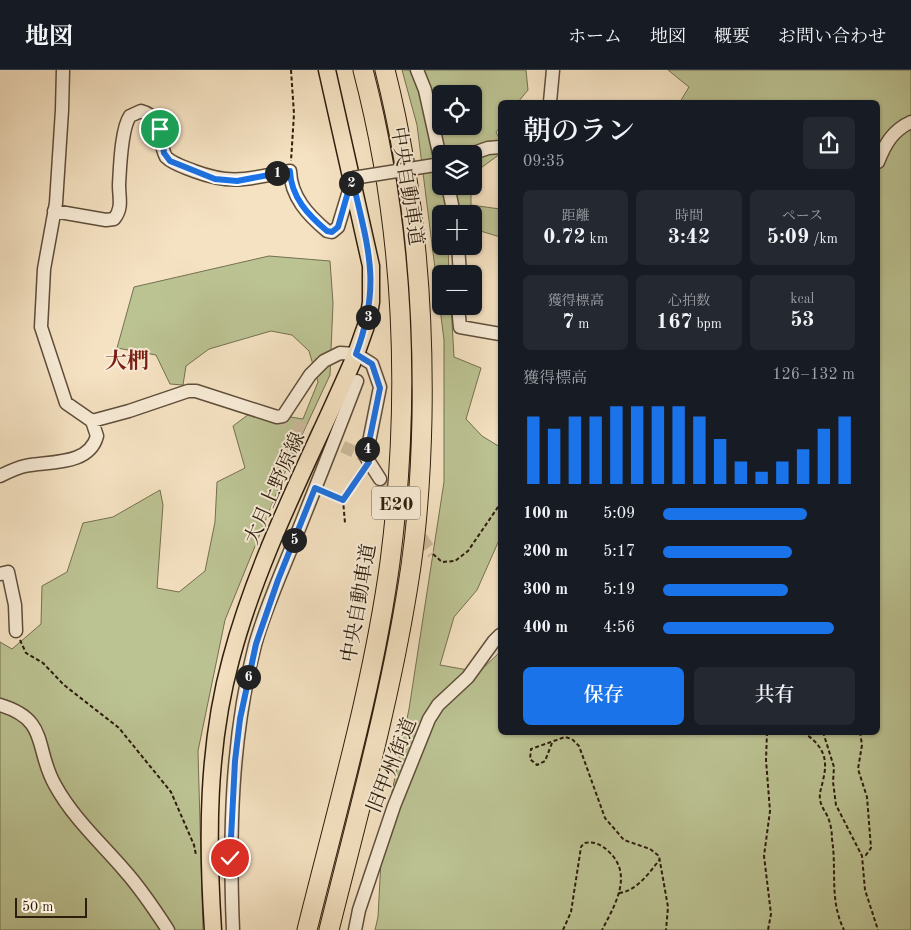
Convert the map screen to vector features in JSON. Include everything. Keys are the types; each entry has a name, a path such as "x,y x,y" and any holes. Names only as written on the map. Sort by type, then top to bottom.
{"highway":[{"name":"中央自動車道","path":"307,930 354,740 380,621 390,563 400,448 402,382 396,259 380,147 363,70"},
{"name":"中央自動車道","path":"329,930 379,729 401,626 412,565 421,457 422,322 418,261 412,199 385,70"}],"main road":[{"name":"大月上野原線","path":"213,930 210,886 211,781 217,729 230,660 240,626 267,554 356,354 368,320 372,286 370,253 326,70"}],"street":[{"path":"0,476 23,466 71,459 86,453 95,442 96,436 92,421 66,403 41,327 44,269 54,211 62,110 63,70"},
{"path":"417,70 425,90 437,145"},
{"path":"550,100 553,70"},
{"path":"54,211 106,220 114,219 118,214 121,202 119,186 125,125 130,116 136,112 149,114 158,124 166,157 191,170 215,179 237,181 290,171 292,188 302,207 327,231 332,232 338,227 352,178 432,165"},
{"path":"880,157 886,142 894,132 911,122"},
{"path":"482,150 498,147"},
{"path":"459,315 460,327 498,334"},
{"path":"92,421 188,391 196,391 277,417 283,416 310,375 324,361 340,353 356,354 372,364 380,388 366,457 380,479"},
{"path":"233,930 230,858 232,792 240,719 256,644 278,580 357,381"},
{"path":"0,574 8,572 15,605 16,631"},
{"name":"旧甲州街道","path":"355,930 358,910 385,833 429,719 438,705 468,677 498,637"},
{"path":"0,705 15,711 35,726 47,769 56,786 81,823 127,873 168,930"}],"path":[{"path":"290,70 294,114 290,171"},
{"path":"345,523 343,500 369,462"},
{"path":"315,488 343,500"},
{"path":"432,554 442,562 454,561 468,551 498,507"},
{"path":"16,631 26,653 44,663 64,685 119,728 171,792 194,845 198,862"},
{"path":"767,735 766,760 770,812 764,856 770,914 768,930"},
{"path":"808,735 818,742 824,759 825,768 820,798 830,821 834,857 833,887 836,910 844,930"},
{"path":"825,735 834,767 833,782 836,806 862,856 865,890 878,930"},
{"path":"860,735 862,745 858,769 867,797 871,848 866,855 862,856"},
{"path":"552,743 546,761 537,765 530,759 531,749 565,737 572,739 578,746 605,818 624,840 650,849 660,859 668,907 666,930"},
{"path":"563,930 571,912 581,847 584,843 591,842 603,846 614,856 622,872 615,904 602,930"},
{"path":"618,893 624,892 641,882 660,859"}],"green space":[{"path":"402,70 526,70 528,90 520,100 498,100 498,130 496,132 498,136 498,155 482,167 482,145 432,145 432,195 471,195 471,205 432,205 432,244 417,125"},
{"path":"668,70 911,70 911,930 375,930 378,917 382,841 409,709 444,482 444,340 441,315 452,315 454,357 481,368 466,419 482,436 498,446 498,543 477,590 454,617 440,665 479,672 498,654 498,735 880,735 880,100 681,100 689,87"},
{"path":"482,207 498,209 498,236 482,231"},
{"path":"433,255 448,255 449,265 435,265"},
{"path":"269,256 330,261 333,303 330,375 288,465 225,620 198,751 203,930 0,930 0,642 12,649 41,624 42,586 67,572 83,523 113,517 160,490 163,505 157,588 179,592 205,571 215,522 217,482 245,468 233,426 253,411 303,419 318,382 309,351 292,335 271,331 209,349 186,366 183,385 170,384 156,355 117,348 134,287"}],"tunnel":[{"path":"277,417 366,457"},
{"path":"380,479 433,554"}],"district":[{"name":"大椚","path":"127,360"}],"route":[{"path":"160,129 164,153 170,161 215,179 237,181 290,171 292,188 302,207 327,231 332,232 338,227 352,178 370,253 372,286 368,320 356,354 372,364 380,388 366,457 369,462 343,500 315,488 267,609 256,644 240,719 232,792 230,858"}]}
